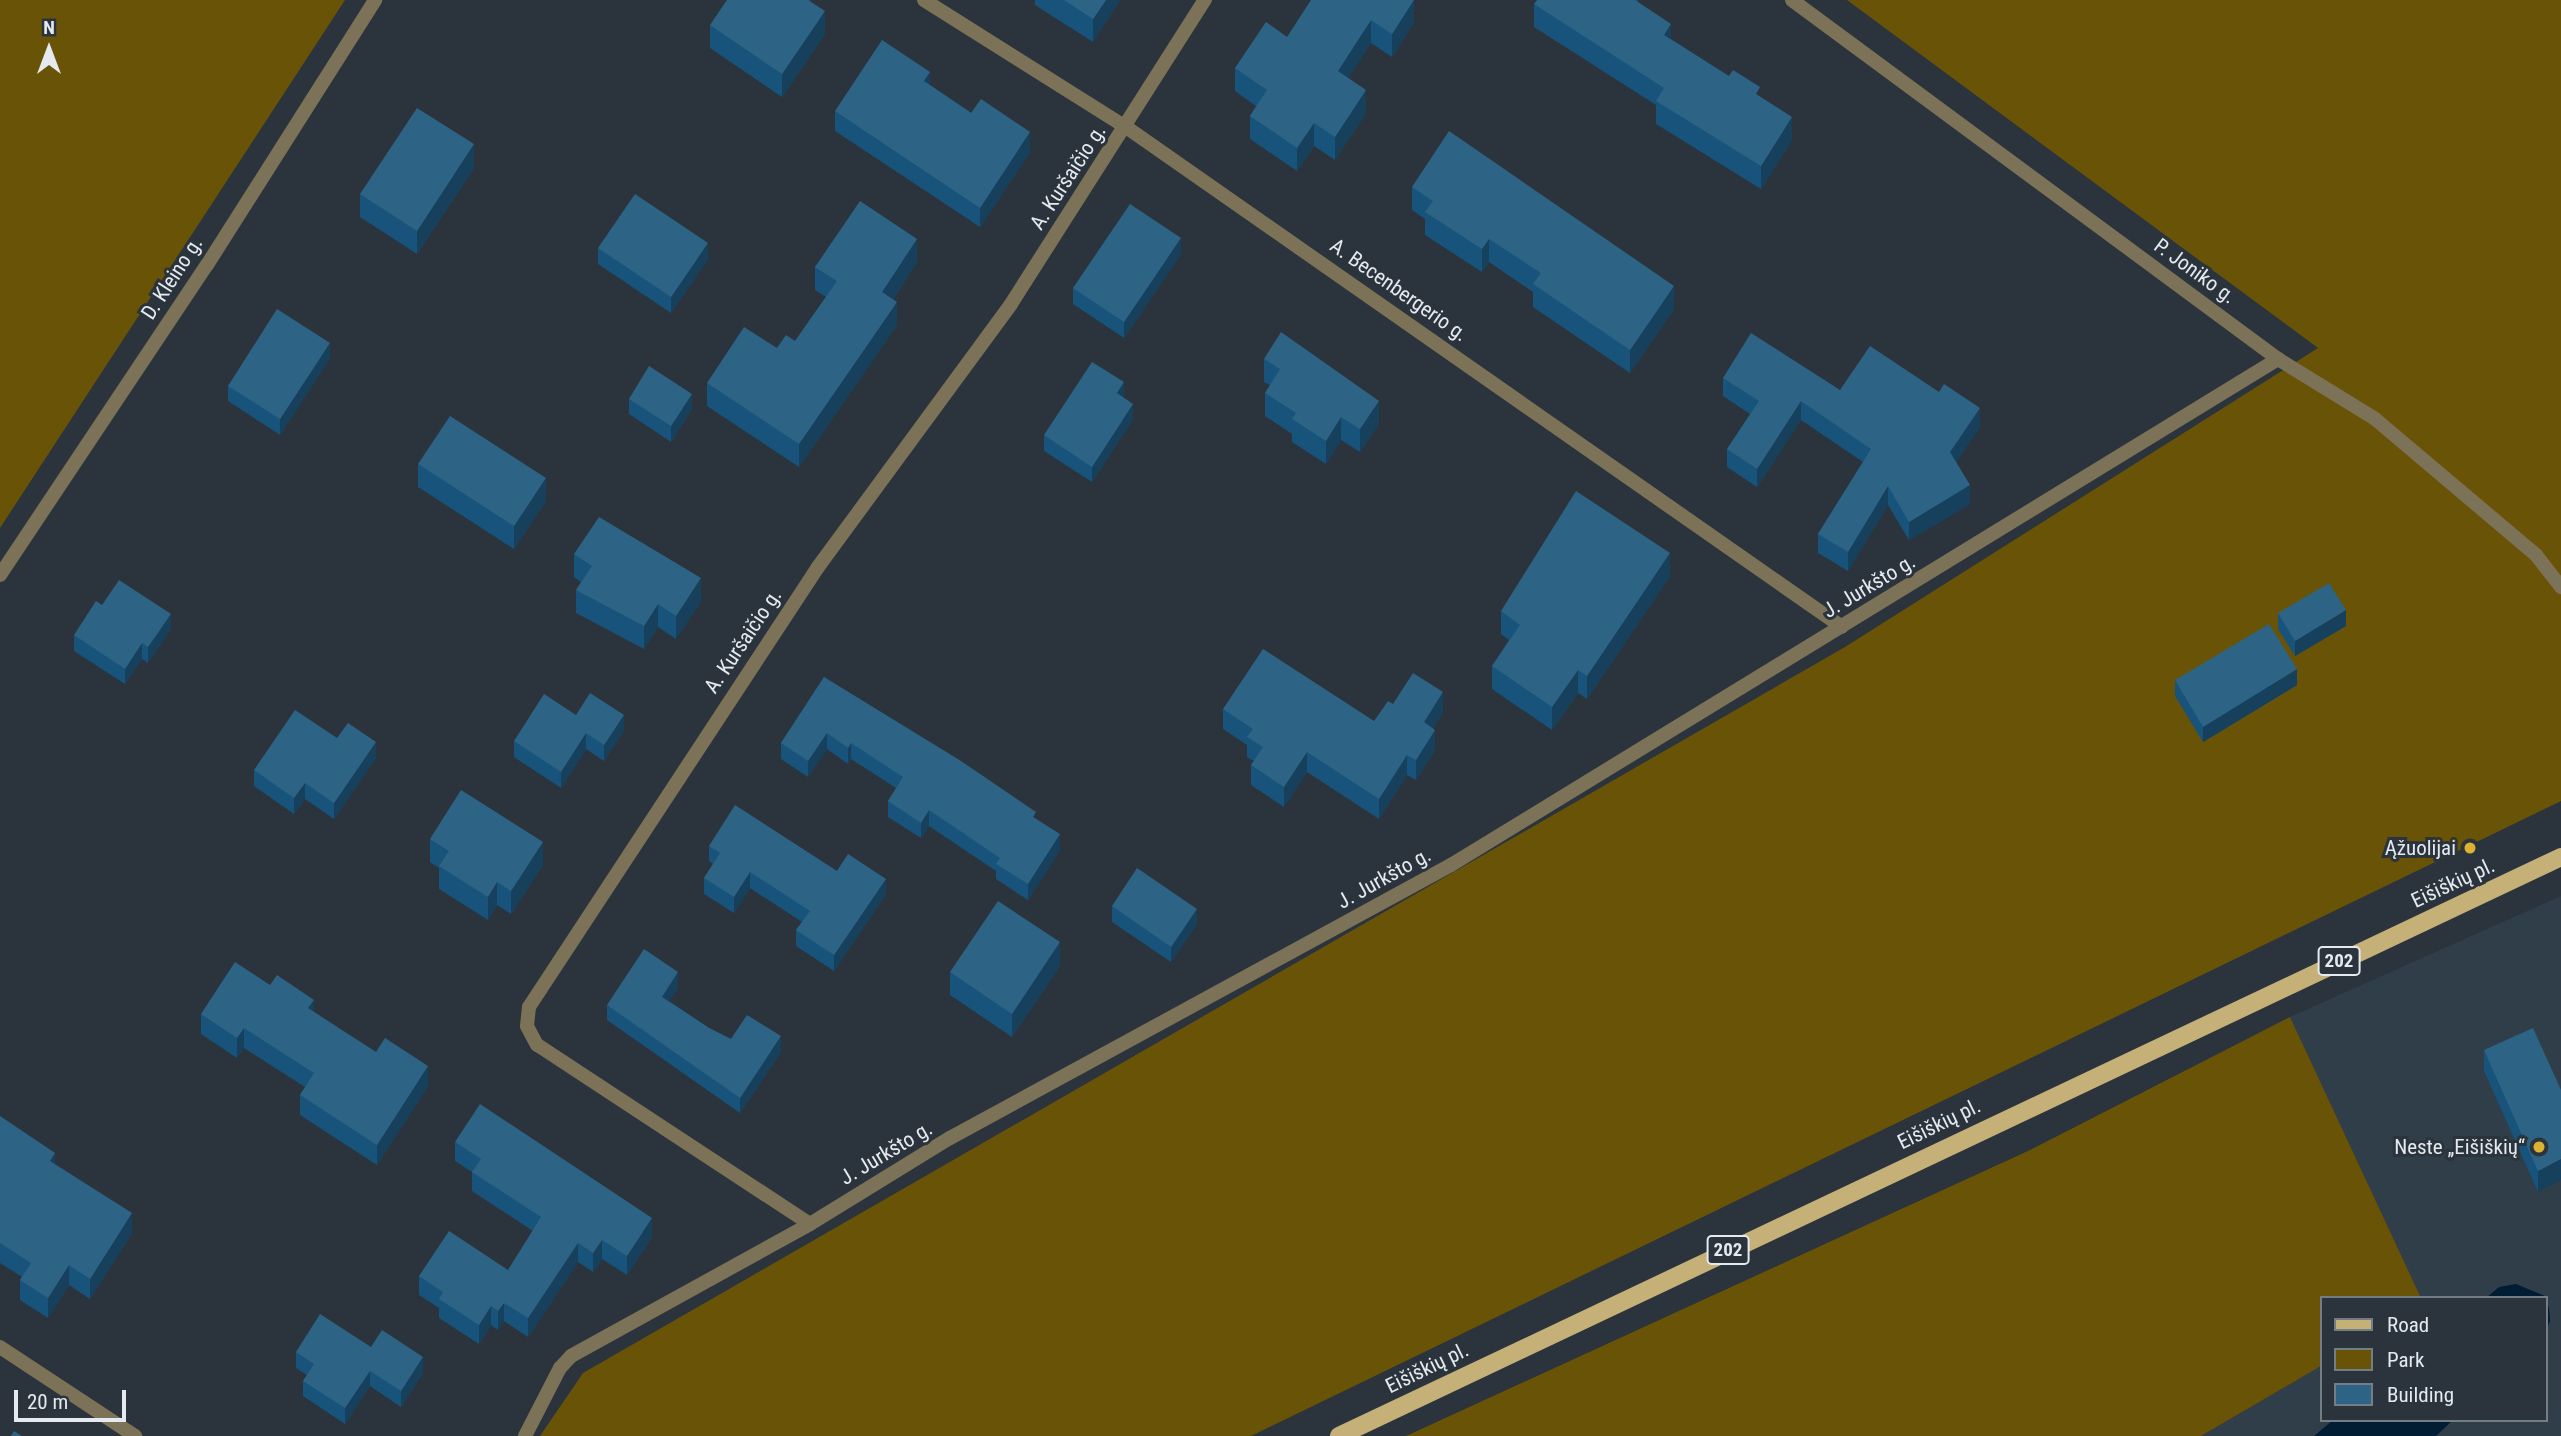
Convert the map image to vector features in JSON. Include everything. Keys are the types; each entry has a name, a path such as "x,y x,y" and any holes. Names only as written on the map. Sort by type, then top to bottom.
{"main road":[{"name":"Eišiškių pl.","path":"1339,1436 2561,857"}],"street":[{"name":"D. Kleino g.","path":"0,575 206,265 374,0"},
{"name":"A. Becenbergerio g.","path":"925,0 1126,127 1842,627"},
{"name":"A. Kuršaičio g.","path":"810,1224 537,1045 527,1026 529,1007 818,567 1011,304 1205,0"},
{"name":"P. Joniko g.","path":"1792,0 2278,359 2374,418 2432,463 2536,555 2561,587"},
{"name":"J. Jurkšto g.","path":"525,1436 560,1368 571,1356 810,1224 950,1138 1451,865 2278,359"},
{"path":"0,1347 135,1436"}],"shaded area":[{"path":"2561,896 2561,1436 2201,1436 2320,1367 2320,1422 2547,1422 2547,1296 2420,1296 2290,1017"}],"green space":[{"path":"0,0 345,0 0,528"},
{"path":"1847,0 2561,0 2561,801 1251,1436 540,1436 583,1373 1845,647 2318,348"},
{"path":"2290,1017 2420,1296 2320,1296 2320,1367 2201,1436 1406,1436 2028,1151"}],"water":[{"path":"2516,1284 2545,1296 2488,1296 2499,1287"},
{"path":"2547,1302 2549,1308 2550,1321 2547,1328"},
{"path":"2331,1422 2451,1422 2436,1436 2314,1436"}],"building":[{"path":"727,0 808,0 825,11 782,74 710,25"},
{"path":"1064,0 1106,0 1093,19"},
{"path":"1311,0 1414,0 1392,34 1371,20 1338,71 1366,90 1335,137 1314,123 1297,148 1250,116 1267,90 1235,68 1266,22 1287,37"},
{"path":"1537,0 1635,0 1671,24 1664,35 1729,76 1733,70 1760,87 1756,94 1792,117 1761,166 1656,101 1664,88 1534,4"},
{"path":"882,40 930,72 924,81 971,113 981,99 1030,132 980,208 835,111"},
{"path":"417,108 474,144 417,231 360,194"},
{"path":"1449,131 1674,286 1630,350 1533,284 1541,273 1489,239 1482,249 1425,212 1433,201 1412,187"},
{"path":"635,194 708,243 671,297 598,248"},
{"path":"860,201 917,239 882,292 897,302 799,444 707,383 744,327 777,348 786,335 795,341 837,281 815,267"},
{"path":"1130,204 1181,238 1124,322 1073,288"},
{"path":"277,309 330,343 280,419 228,386"},
{"path":"1281,332 1379,401 1360,429 1341,417 1326,441 1292,419 1296,413 1265,393 1280,369 1264,359"},
{"path":"1751,333 1840,390 1870,346 1939,392 1944,384 1980,408 1950,452 1970,485 1909,522 1888,486 1848,552 1818,534 1871,449 1801,401 1757,469 1727,449 1759,401 1723,378"},
{"path":"1092,362 1124,382 1117,393 1133,404 1092,467 1044,435"},
{"path":"649,366 692,394 671,426 629,399"},
{"path":"450,416 546,478 514,526 418,464"},
{"path":"1576,491 1670,553 1587,676 1578,670 1552,707 1492,666 1520,625 1501,611"},
{"path":"599,517 701,578 676,616 658,604 644,626 576,590 592,566 574,554"},
{"path":"119,580 171,614 148,647 142,643 125,669 74,635 96,601 102,605"},
{"path":"2329,583 2346,610 2295,641 2278,613"},
{"path":"2269,624 2297,669 2203,727 2175,680"},
{"path":"1263,649 1374,721 1388,701 1393,704 1413,673 1443,692 1424,722 1435,730 1416,760 1407,755 1379,799 1307,752 1284,787 1251,765 1263,747 1247,737 1253,729 1223,709"},
{"path":"824,677 961,761 1036,812 1033,817 1060,834 1028,884 996,864 1000,858 929,810 921,823 888,801 903,777 851,743 848,748 827,733 808,761 781,743"},
{"path":"590,693 624,715 604,745 586,733 561,772 514,741 544,694 576,715"},
{"path":"295,710 337,738 348,723 376,742 334,803 305,783 294,798 254,770"},
{"path":"461,790 543,842 511,891 497,882 488,897 439,866 449,851 430,839"},
{"path":"735,805 837,871 848,854 886,879 834,955 796,930 810,911 750,872 734,897 704,878 720,853 709,846"},
{"path":"1137,868 1197,909 1171,947 1112,906"},
{"path":"998,901 1060,942 1012,1014 950,972"},
{"path":"644,949 678,972 662,997 709,1028 731,1039 747,1015 781,1036 740,1098 607,1005"},
{"path":"235,962 270,985 277,975 314,1000 308,1008 376,1052 385,1038 428,1066 377,1145 300,1095 314,1073 244,1028 237,1038 201,1014"},
{"name":"Neste „Eišiškių“","path":"2533,1028 2561,1090 2561,1159 2538,1171 2484,1050"},
{"path":"480,1104 652,1218 627,1256 602,1240 593,1253 578,1243 528,1318 504,1303 498,1311 491,1306 479,1325 439,1299 443,1292 419,1276 449,1231 508,1270 541,1217 472,1172 481,1159 455,1142"},
{"path":"0,1116 55,1153 50,1161 132,1213 90,1279 69,1265 48,1298 20,1280 31,1263 0,1243"},
{"path":"320,1314 371,1347 382,1330 423,1357 401,1391 370,1371 345,1408 303,1381 314,1364 296,1352"}],"place":[{"name":"Ąžuolijai","path":"2470,848"},
{"name":"Neste „Eišiškių“","path":"2539,1147"}]}
